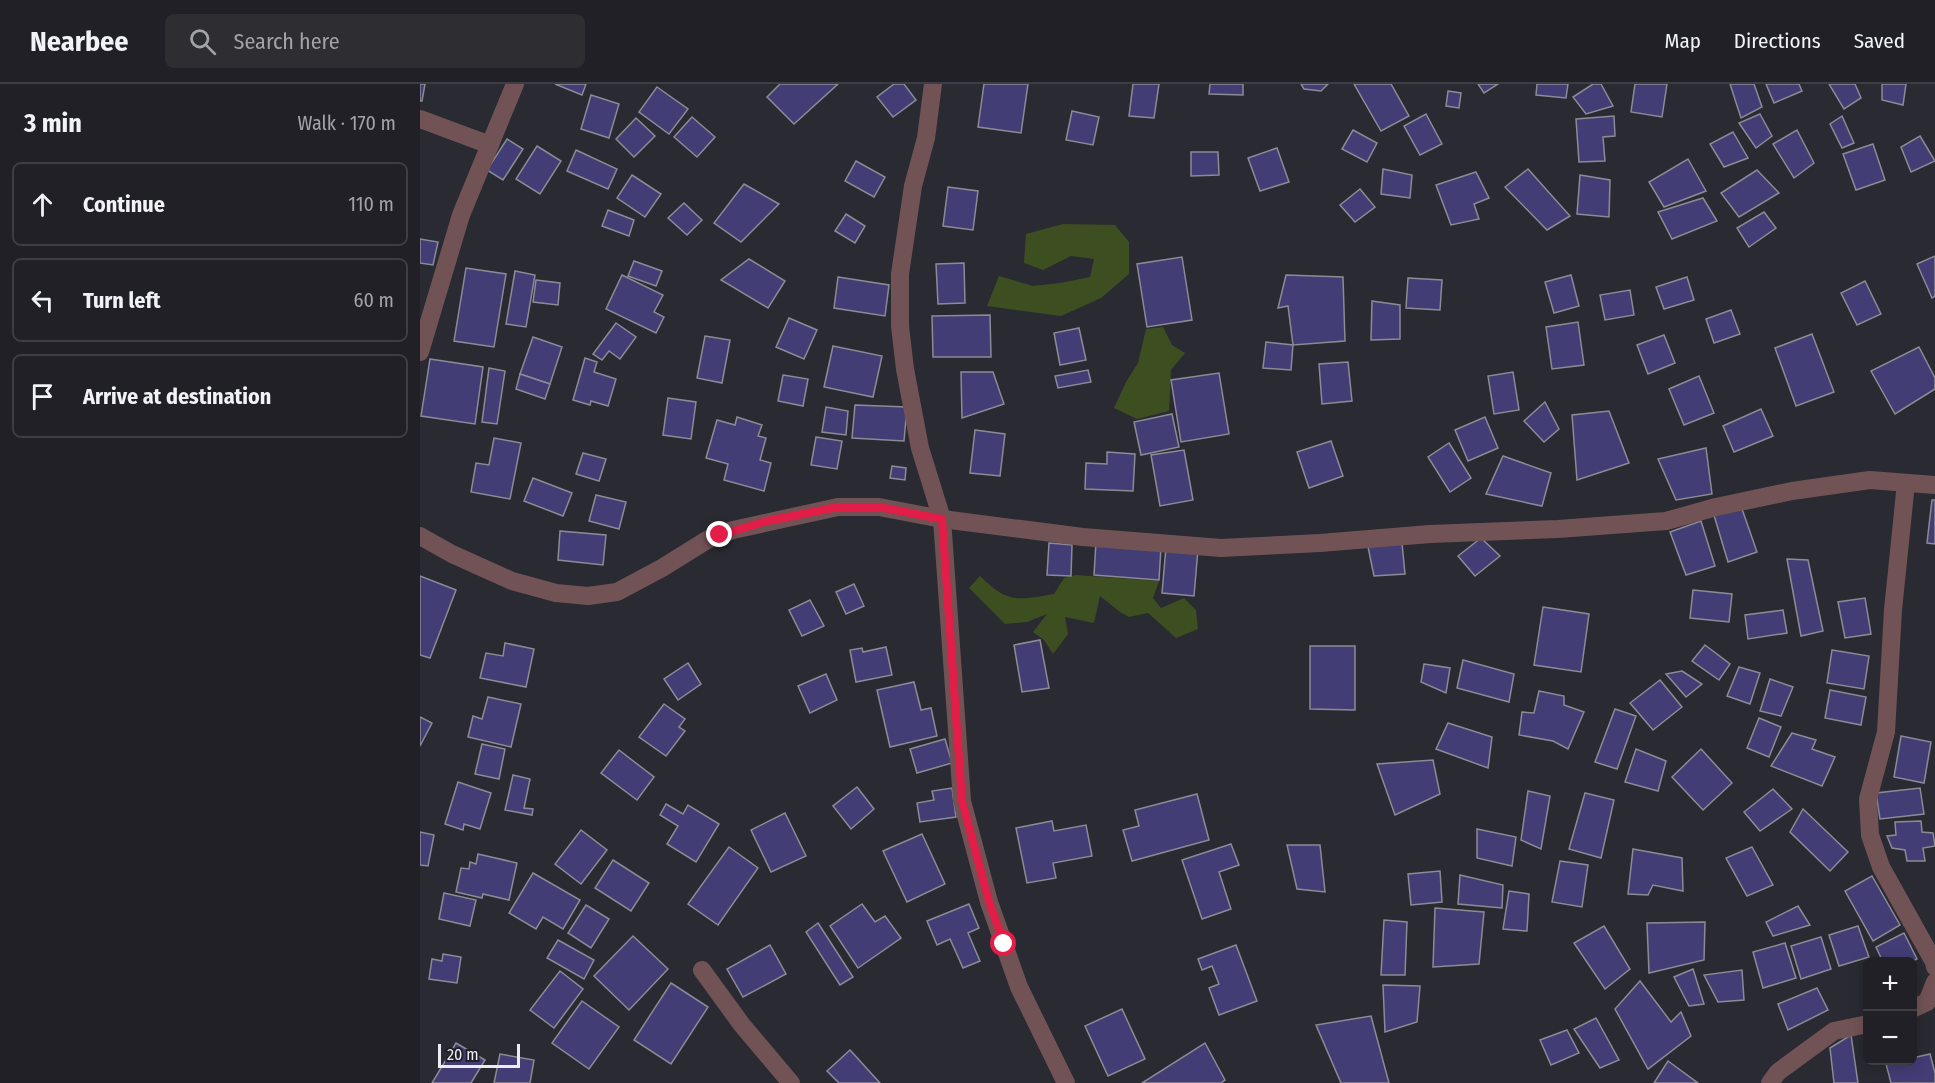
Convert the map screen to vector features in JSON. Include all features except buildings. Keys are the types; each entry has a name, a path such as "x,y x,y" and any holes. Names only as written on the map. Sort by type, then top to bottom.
{"street":[{"path":"420,352 461,215 515,84"},
{"path":"933,84 926,138 913,186 900,274 900,326 905,369 920,448 942,519 962,801 989,902 1018,987 1066,1083"},
{"path":"420,119 490,145"},
{"path":"420,536 452,554 512,581 556,593 588,596 616,592 708,540 733,530 838,507 879,507 942,519 1083,537 1221,548 1666,521 1716,507 1792,491 1870,480 1935,485"},
{"path":"1906,483 1893,610 1886,732 1868,799 1870,836 1881,867 1935,967"},
{"path":"702,970 742,1025 791,1083"},
{"path":"1917,1007 1927,1002 1935,982"},
{"path":"1770,1083 1778,1072 1834,1031 1863,1025"}],"green space":[{"path":"1063,224 1115,225 1129,242 1129,274 1101,298 1061,316 987,306 999,276 1033,286 1090,277 1094,259 1071,256 1043,270 1024,263 1026,234"},
{"path":"1163,327 1172,345 1185,353 1171,370 1169,411 1137,419 1114,408 1138,363 1146,329"},
{"path":"1076,575 1159,581 1153,598 1161,608 1184,598 1196,610 1198,629 1176,638 1148,613 1129,617 1100,596 1094,623 1065,617 1068,634 1053,654 1044,640 1033,632 1047,614 1027,622 1005,624 969,588 980,576 1006,596 1031,598 1054,594 1064,578"}],"route":[{"path":"720,535 767,521 838,507 879,507 942,519 962,801 989,902 1004,944"}]}
